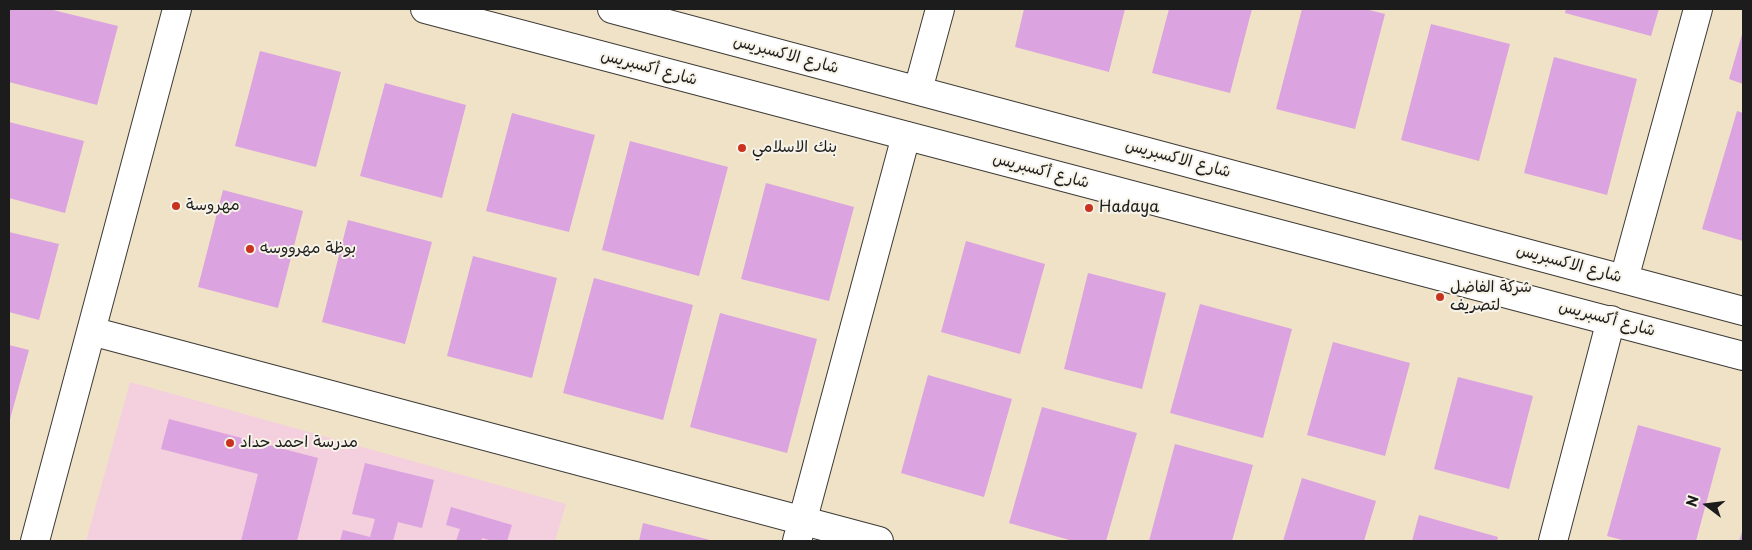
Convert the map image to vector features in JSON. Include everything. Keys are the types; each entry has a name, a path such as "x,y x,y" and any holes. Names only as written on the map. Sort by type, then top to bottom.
{"street":[{"path":"35,541 177,9"},
{"name":"شارع أكسبريس","path":"425,9 1743,356"},
{"name":"شارع الاكسبريس","path":"612,9 1743,311"},
{"path":"918,90 940,9"},
{"path":"1624,279 1698,9"},
{"path":"799,531 906,136"},
{"path":"1553,541 1611,320"},
{"path":"91,331 799,531 879,541"}],"shaded area":[{"name":"مدرسة احمد حداد","path":"130,382 566,504 555,541 86,541"}],"building":[{"path":"9,9 49,9 118,26 97,105 9,82"},
{"path":"1024,9 1125,9 1109,72 1015,47"},
{"path":"1169,9 1252,9 1230,93 1152,73"},
{"path":"1302,9 1365,9 1385,14 1355,129 1276,109"},
{"path":"1566,9 1659,9 1651,36 1565,13"},
{"path":"1431,24 1510,44 1479,161 1401,140"},
{"path":"1743,31 1743,84 1729,79"},
{"path":"260,51 341,72 316,167 235,146"},
{"path":"1554,57 1637,79 1607,195 1524,173"},
{"path":"385,83 466,105 442,198 360,176"},
{"path":"1737,111 1743,113 1743,241 1702,229"},
{"path":"512,113 595,135 569,232 486,211"},
{"path":"9,122 84,141 65,213 9,198"},
{"path":"630,141 728,167 699,276 602,250"},
{"path":"766,183 854,207 829,301 741,279"},
{"name":"بوظة مهرووسه","path":"223,190 303,211 278,308 198,287"},
{"path":"348,220 432,242 405,344 322,322"},
{"path":"9,232 59,244 39,320 9,312"},
{"path":"966,241 1045,264 1020,354 941,332"},
{"path":"473,256 557,278 532,378 447,356"},
{"path":"1088,273 1166,293 1142,389 1064,369"},
{"path":"594,278 693,305 663,420 563,393"},
{"path":"1200,304 1292,329 1263,438 1170,413"},
{"path":"720,313 817,339 787,453 690,427"},
{"path":"1333,342 1410,363 1385,456 1307,435"},
{"path":"9,345 29,350 9,423"},
{"path":"928,375 1012,399 984,497 901,473"},
{"path":"1458,377 1533,396 1509,489 1434,469"},
{"path":"1042,407 1137,433 1106,541 1073,541 1009,523"},
{"path":"169,419 318,458 297,541 241,541 258,474 161,449"},
{"path":"1638,425 1721,448 1696,541 1626,541 1607,536"},
{"path":"1175,444 1253,465 1232,541 1149,541"},
{"path":"365,463 434,480 422,528 398,522 393,541 340,541 343,530 370,537 375,519 352,514"},
{"path":"1302,478 1376,501 1364,541 1283,541"},
{"path":"451,507 512,525 507,541 493,541 482,538 481,541 456,541 460,529 446,525"},
{"path":"1419,515 1498,537 1497,541 1412,541"},
{"path":"643,523 714,541 639,541"},
{"path":"1743,529 1743,541 1739,541"}],"place":[{"name":"بنك الاسلامي","path":"742,148"},
{"name":"مهروسة","path":"176,206"},
{"name":"Hadaya","path":"1089,208"},
{"name":"بوظة مهرووسه","path":"250,249"},
{"name":"شركة الفاضل لتصريف","path":"1440,297"},
{"name":"مدرسة احمد حداد","path":"230,443"}]}
